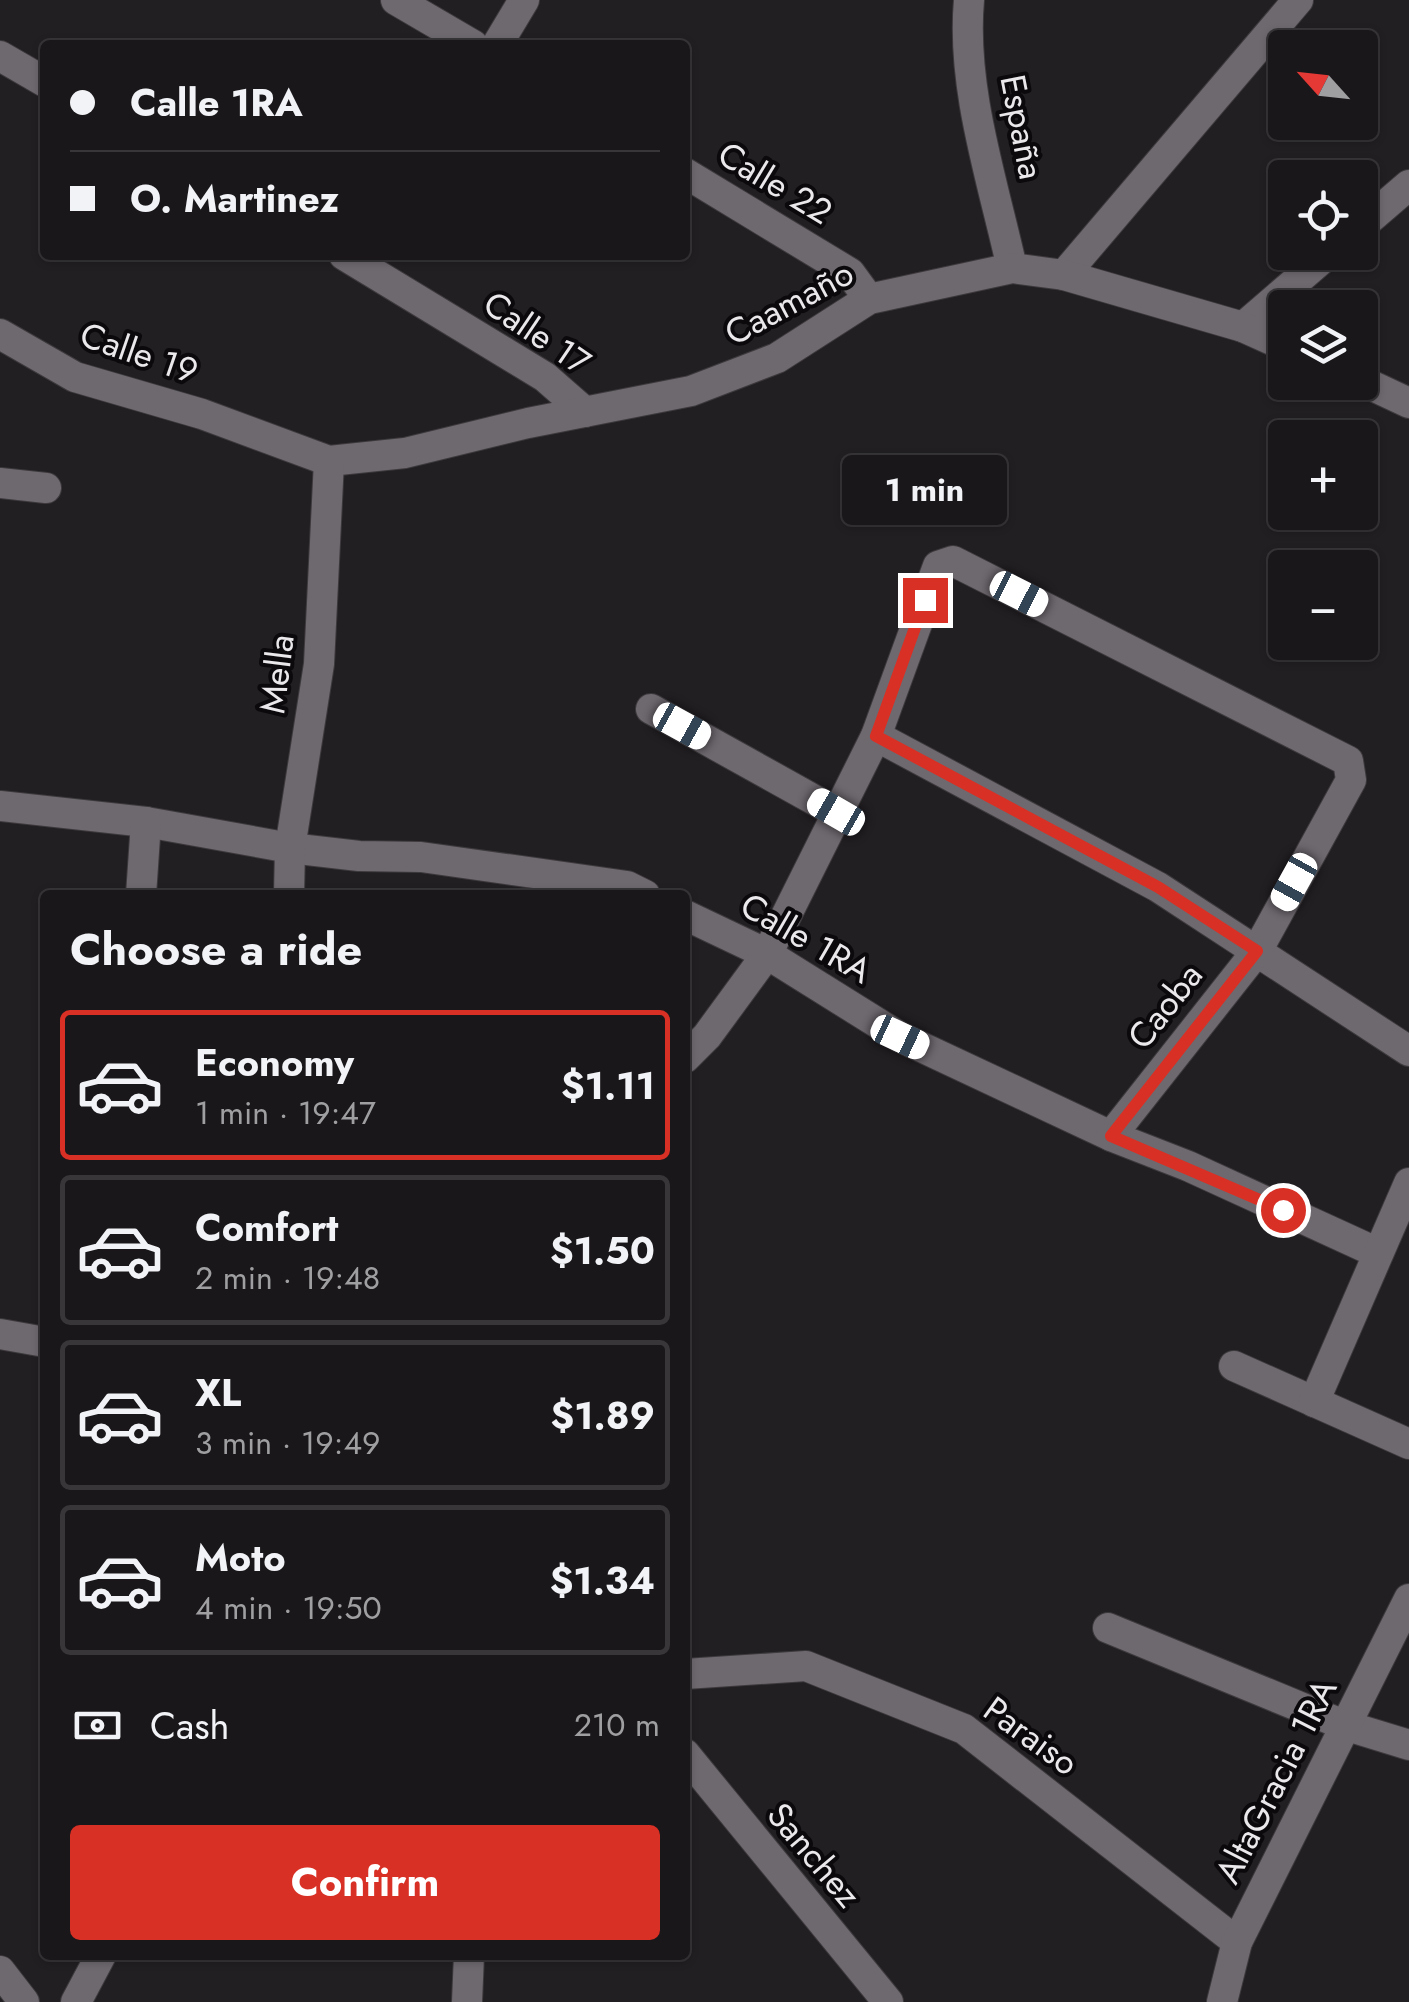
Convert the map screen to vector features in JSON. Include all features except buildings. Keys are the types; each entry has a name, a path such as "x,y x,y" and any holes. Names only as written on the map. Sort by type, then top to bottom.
{"street":[{"path":"396,0 464,40"},
{"path":"500,40 524,0"},
{"name":"España","path":"969,0 966,29 978,115 1012,268"},
{"path":"1268,338 1243,327 1064,275 1298,0"},
{"path":"0,56 40,79"},
{"name":"Calle 22","path":"690,176 850,273 869,299"},
{"path":"1378,212 1409,185"},
{"name":"Calle 17","path":"352,260 546,376 585,412"},
{"name":"Caamaño","path":"202,414 330,461 404,454 691,391 777,358 869,299 1012,268 1064,275"},
{"path":"1243,327 1309,270"},
{"name":"Calle 19","path":"0,334 76,377 202,414"},
{"path":"1378,388 1409,403"},
{"name":"Mella","path":"289,890 290,848 319,664 330,461"},
{"path":"0,483 46,488"},
{"name":"Caoba","path":"876,736 938,566 954,561 1348,761 1351,780 1257,951 1111,1136"},
{"path":"651,709 836,812"},
{"path":"690,1053 767,954 876,736 1158,887 1409,1050"},
{"path":"0,806 146,822 290,848 359,856 421,857 635,890"},
{"path":"141,890 146,822"},
{"name":"Calle 1RA","path":"690,916 767,954 900,1037 1378,1254"},
{"path":"1314,1402 1409,1182"},
{"path":"0,1334 40,1341"},
{"path":"1234,1366 1409,1444"},
{"name":"AltaGracia 1RA","path":"1222,2002 1237,1942 1409,1599"},
{"path":"1108,1628 1344,1725 1409,1744"},
{"name":"Paraiso","path":"690,1674 806,1666 964,1729 1237,1942"},
{"name":"Sanchez","path":"690,1760 888,2002"},
{"path":"76,2002 98,1960"},
{"path":"467,2002 469,1960"},
{"path":"0,1971 24,2002"}],"route":[{"path":"925,600 876,736 1158,887 1257,951 1111,1136 1283,1210"}]}
